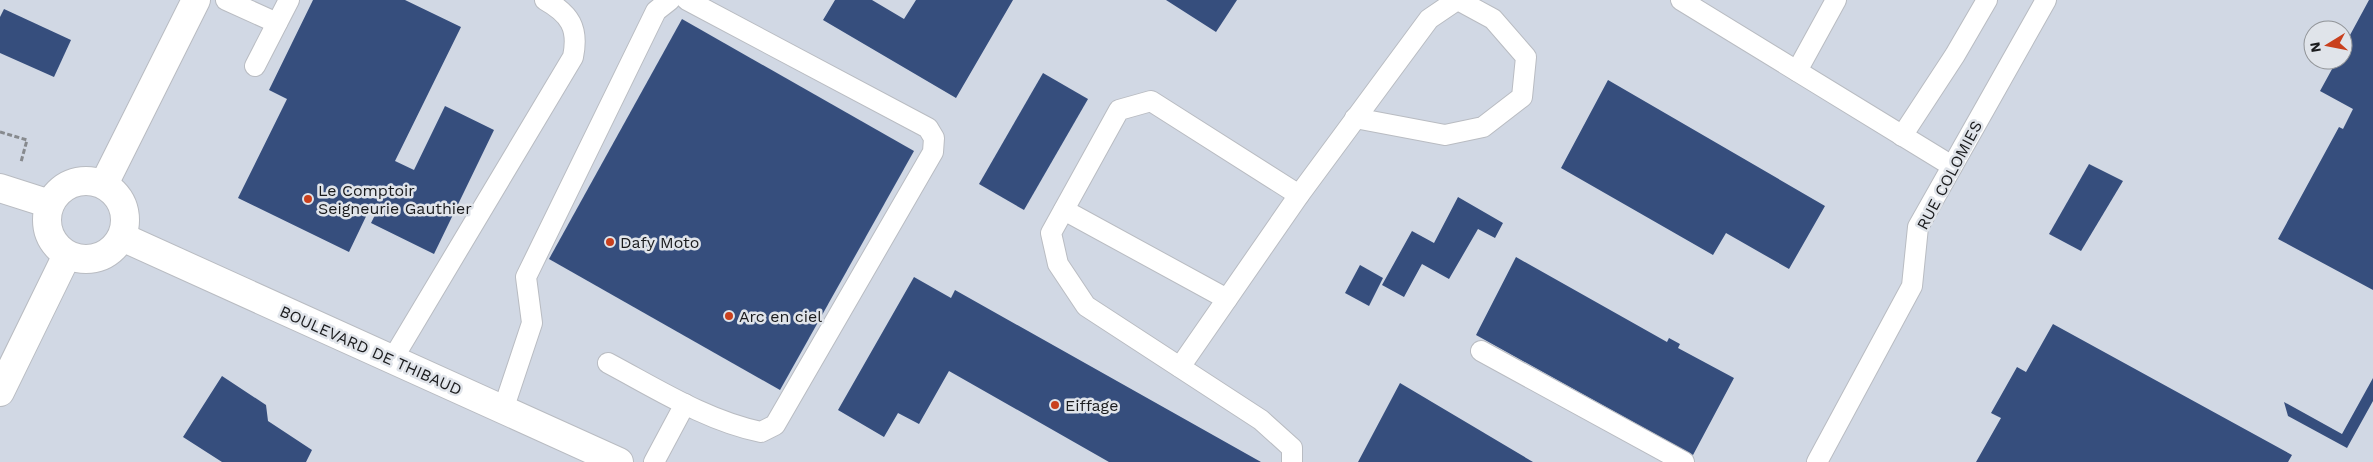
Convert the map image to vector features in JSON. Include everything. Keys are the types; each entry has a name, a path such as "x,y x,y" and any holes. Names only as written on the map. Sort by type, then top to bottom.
{"street":[{"path":"104,184 196,0"},
{"path":"91,180 104,184 114,192 126,213 126,226 122,238 115,248 104,256 92,260 79,259 67,255 58,248 49,232 47,215 50,204 57,193 67,185 91,180"},
{"path":"6,190 50,204"},
{"name":"BOULEVARD DE THIBAUD","path":"122,238 619,462"},
{"path":"0,392 67,255"}],"lane":[{"path":"226,0 277,23"},
{"path":"255,66 289,0"},
{"path":"392,360 573,57 577,39 571,24 560,8 545,0"},
{"path":"503,410 532,323 526,277 656,11 670,0"},
{"path":"608,363 685,404 742,428 761,432 775,425 933,152 934,138 928,128 687,0"},
{"path":"1180,367 1299,195 1355,118 1429,19 1457,0 1493,19 1526,57 1522,97 1483,127 1446,135 1355,118"},
{"path":"1681,0 1952,166"},
{"path":"1796,71 1836,0"},
{"path":"1902,136 1955,55 1987,0"},
{"name":"RUE COLOMIES","path":"1817,462 1912,286 1918,227 2046,0"},
{"path":"1292,462 1292,448 1261,420 1086,306 1058,264 1051,233 1119,110 1151,101 1299,195"},
{"path":"1064,210 1227,299"},
{"path":"1481,351 1684,462"},
{"path":"654,462 685,404"}],"path":[{"path":"0,132 27,140 6,190"}],"shaded area":[{"path":"0,0 2373,0 2373,462 0,462"}],"building":[{"path":"313,0 405,0 461,27 395,161 414,170 445,106 494,130 434,254 371,223 378,209 371,206 349,252 238,198 287,99 269,90"},
{"path":"835,0 872,0 904,19 916,0 1013,0 956,98 823,20"},
{"path":"1166,0 1237,0 1216,32"},
{"path":"2369,0 2373,0 2373,290 2278,239 2339,127 2343,129 2353,109 2320,91 2332,70 2353,70 2353,30"},
{"path":"4,9 71,40 54,77 0,53 0,17"},
{"path":"682,19 914,151 780,390 549,259"},
{"path":"1043,73 1088,99 1024,210 979,184"},
{"path":"1608,80 1825,206 1789,269 1726,233 1713,255 1561,168"},
{"path":"2089,164 2123,181 2081,251 2049,234"},
{"path":"1458,197 1503,223 1495,238 1478,229 1449,279 1422,264 1404,297 1382,285 1412,231 1434,243"},
{"path":"1516,257 1667,342 1669,338 1680,344 1678,348 1734,378 1693,455 1476,335"},
{"path":"1360,265 1383,278 1369,306 1345,293"},
{"path":"914,277 951,298 955,290 1261,462 1109,462 949,371 919,424 898,413 884,437 838,410"},
{"path":"2053,324 2292,455 2288,462 1976,462 2001,418 1991,413 2017,367 2026,372"},
{"path":"222,376 266,405 268,421 312,450 306,462 222,462 183,437"},
{"path":"2373,378 2373,401 2347,448 2288,416 2284,402 2342,434"},
{"path":"1400,383 1533,462 1358,462"}],"place":[{"name":"Le Comptoir Seigneurie Gauthier","path":"308,199"},
{"name":"Dafy Moto","path":"610,242"},
{"name":"Arc en ciel","path":"729,316"},
{"name":"Eiffage","path":"1055,405"}]}
